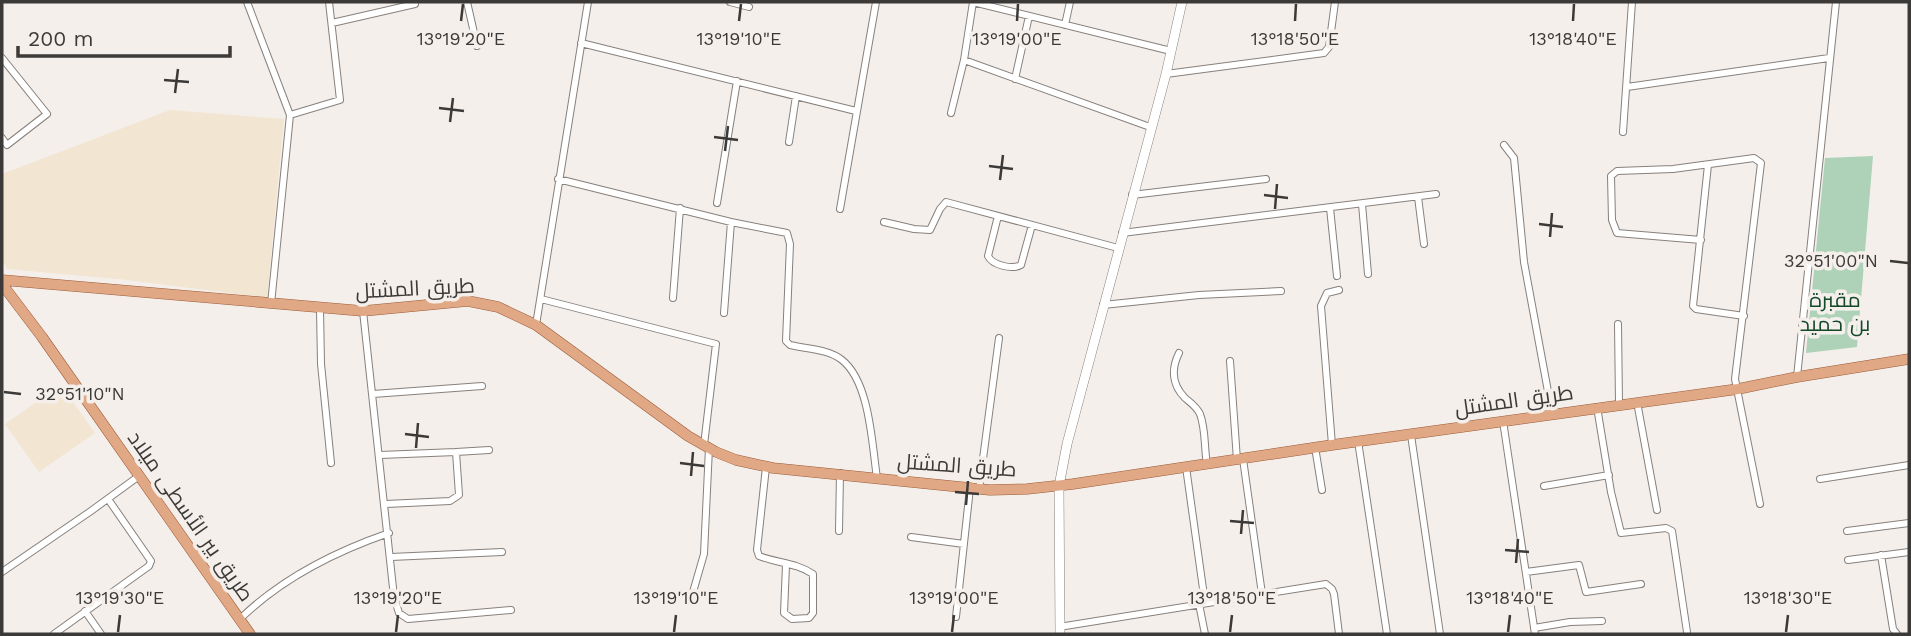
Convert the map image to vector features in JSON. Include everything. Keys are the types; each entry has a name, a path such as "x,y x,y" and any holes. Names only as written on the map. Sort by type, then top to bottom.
{"main road":[{"path":"1060,631 1059,486 1080,390 1166,74 1182,2"},
{"name":"طريق المشتل","path":"3,286 42,283 363,311 475,302 498,307 536,325 688,436 736,460 766,467 975,489 1018,490 1059,486 1332,444 1738,389 1909,359"},
{"name":"طريق بير الأسطى ميلاد","path":"3,286 42,337 250,634"}],"street":[{"path":"247,2 290,115 271,304"},
{"path":"290,115 340,100 329,2"},
{"path":"467,2 477,46"},
{"path":"536,325 589,2"},
{"path":"730,2 750,7"},
{"path":"840,209 876,2"},
{"path":"951,113 964,60 973,2 1171,51"},
{"path":"1065,25 1070,2"},
{"path":"1166,74 1324,53 1329,47 1335,2"},
{"path":"1623,132 1632,2"},
{"path":"1797,377 1836,2"},
{"path":"332,23 415,4"},
{"path":"1016,79 1029,16"},
{"path":"581,43 856,111"},
{"path":"2,58 47,114 8,145 2,138"},
{"path":"1627,87 1829,58"},
{"path":"964,60 1150,127"},
{"path":"717,203 737,81"},
{"path":"789,142 796,96"},
{"path":"1504,145 1514,158 1524,262 1552,413"},
{"path":"1701,240 1617,233 1612,220 1611,176 1617,171 1674,169 1754,158 1761,163 1735,379 1760,503"},
{"path":"1708,165 1694,308 1744,316"},
{"path":"558,179 731,222 783,232 789,237 786,341 790,345 827,352 844,361 865,398 877,478"},
{"path":"1132,195 1266,179"},
{"path":"1122,233 1436,194"},
{"path":"1418,197 1424,244"},
{"path":"884,222 930,230 946,202 1118,248"},
{"path":"1362,204 1367,274"},
{"path":"673,298 680,208"},
{"path":"1331,208 1336,276"},
{"path":"999,216 988,256 992,262 1012,267 1021,265 1032,225"},
{"path":"724,313 731,222"},
{"path":"1332,444 1321,306 1327,293 1339,290"},
{"path":"1103,305 1199,295 1282,291"},
{"path":"541,299 716,344 706,447 704,554 693,592"},
{"path":"320,309 321,364 331,463"},
{"path":"363,311 394,597 399,613 408,619 511,610"},
{"path":"1618,324 1619,404"},
{"path":"956,617 964,544 999,338"},
{"path":"1179,353 1173,365 1174,379 1183,396 1196,408 1200,416 1207,464"},
{"path":"1230,361 1240,459 1262,594"},
{"path":"373,394 482,386"},
{"path":"1637,402 1657,509"},
{"path":"1597,407 1621,533 1666,528 1672,531 1687,632"},
{"path":"1503,421 1534,631 1570,622 1602,621"},
{"path":"1411,435 1440,634"},
{"path":"1358,441 1387,634"},
{"path":"1315,447 1322,490"},
{"path":"380,456 489,450"},
{"path":"386,504 456,499 459,495 456,452"},
{"path":"1820,479 1909,465"},
{"path":"766,467 757,550 759,556 781,561 813,574 813,613 809,618 792,619 784,613 786,565"},
{"path":"1186,467 1205,634"},
{"path":"839,531 841,473"},
{"path":"1544,486 1609,475"},
{"path":"2,572 139,476"},
{"path":"54,634 149,566 151,561 108,499"},
{"path":"1847,531 1909,523"},
{"path":"240,619 253,605 298,574 341,551 388,533"},
{"path":"911,537 964,544"},
{"path":"391,557 502,552"},
{"path":"1848,560 1909,552"},
{"path":"1881,555 1893,629 1897,634"},
{"path":"1526,572 1579,565 1586,592 1641,584"},
{"path":"1060,631 1326,584 1334,593 1339,634"},
{"path":"85,611 101,634"}],"shaded area":[{"path":"170,110 284,119 267,298 127,280 7,269 2,260 2,174"},
{"path":"61,385 95,433 39,472 5,424"}],"green space":[{"name":"مقبرة بن حميد","path":"1873,156 1857,347 1806,353 1825,158"}]}
